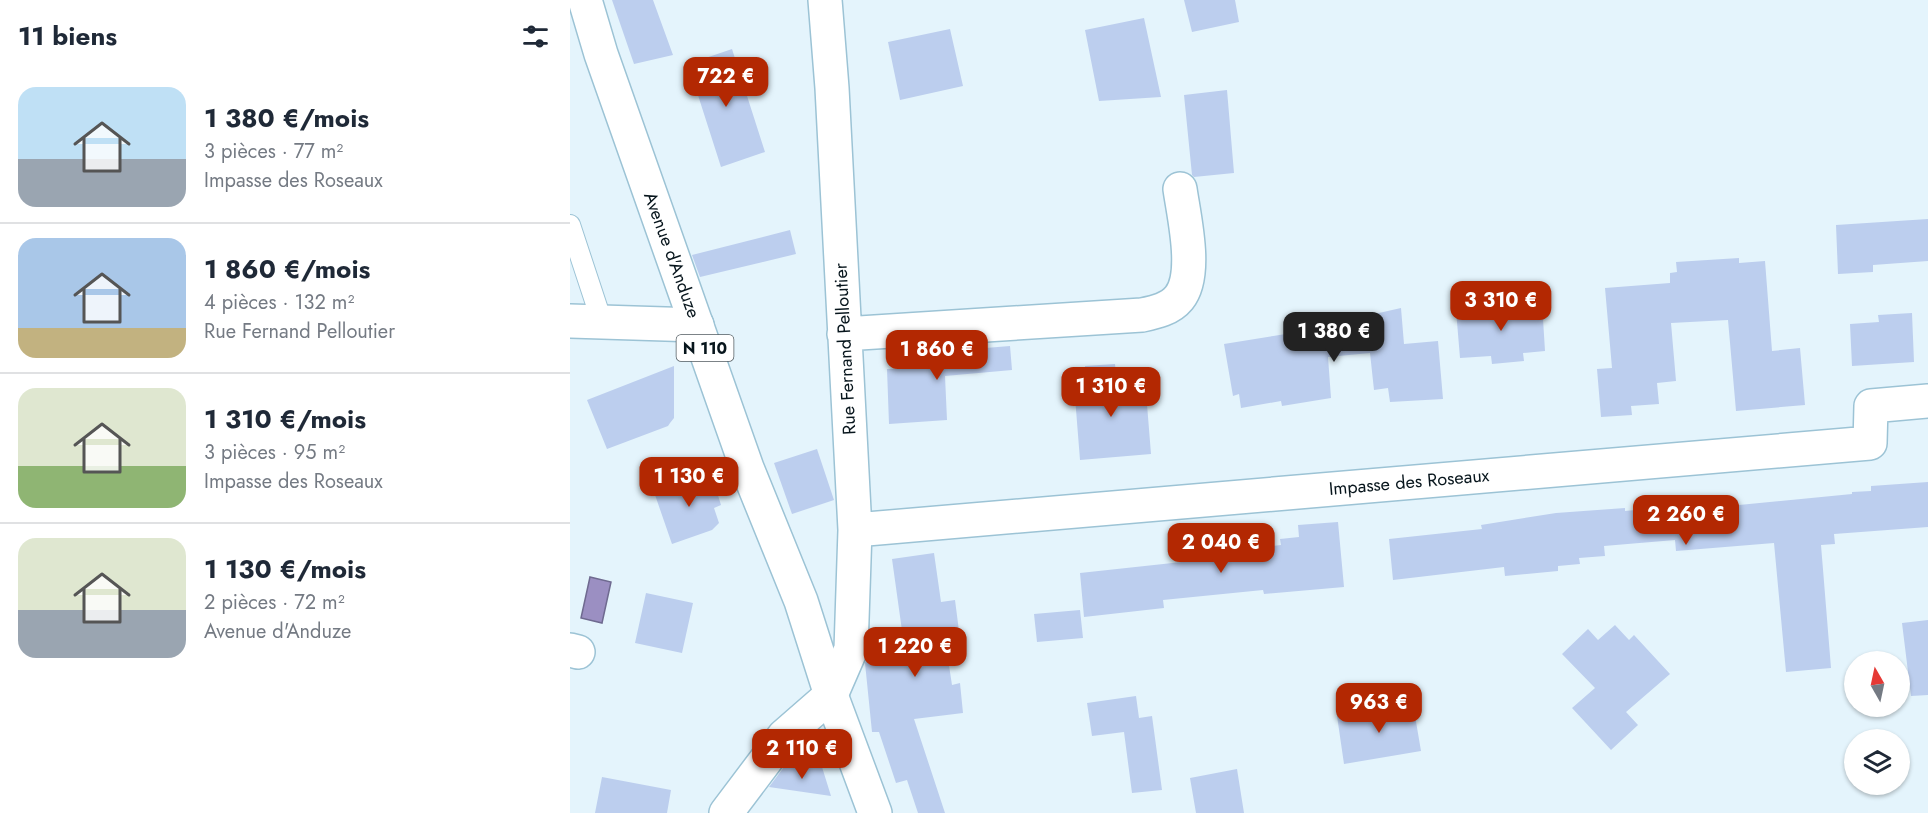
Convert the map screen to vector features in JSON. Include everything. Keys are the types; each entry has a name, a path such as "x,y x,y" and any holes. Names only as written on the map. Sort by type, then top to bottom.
{"street":[{"name":"Avenue d'Anduze","path":"585,0 601,54 747,468 801,601 831,694 875,813"},
{"name":"Rue Fernand Pelloutier","path":"825,0 832,88 855,530 851,649 831,694"},
{"path":"844,334 1142,315 1161,311 1179,298 1188,281 1188,256 1180,189"},
{"path":"586,322 697,325"},
{"name":"Impasse des Roseaux","path":"855,530 1870,442 1870,406 1928,401"},
{"path":"726,813 784,736 831,694"}],"lane":[{"path":"570,225 586,322"}],"shaded area":[{"path":"590,577 611,582 602,623 581,618"}],"building":[{"path":"612,0 653,0 673,55 634,64"},
{"path":"1184,0 1235,0 1239,22 1192,32"},
{"path":"1144,18 1161,97 1099,101 1085,30"},
{"path":"950,29 963,86 900,100 888,42"},
{"path":"732,49 765,152 721,167 688,64"},
{"path":"1227,90 1234,173 1194,177 1184,95"},
{"path":"1928,219 1928,261 1873,265 1873,272 1838,274 1836,225"},
{"path":"790,230 796,254 700,277 692,255"},
{"path":"1739,258 1739,263 1765,261 1772,351 1800,348 1805,405 1736,411 1728,320 1671,323 1676,381 1657,383 1659,404 1631,406 1632,415 1601,417 1597,369 1612,368 1605,288 1670,283 1670,273 1677,272 1676,262"},
{"path":"1542,303 1545,351 1523,353 1524,361 1492,364 1491,356 1460,358 1456,310"},
{"path":"1401,308 1404,344 1438,341 1443,399 1390,402 1388,388 1374,390 1370,353 1328,357 1331,398 1282,406 1281,401 1241,408 1239,394 1233,396 1224,344 1361,322 1361,317"},
{"path":"1912,313 1914,362 1852,366 1850,324 1879,322 1878,315"},
{"path":"1010,346 1012,370 945,376 947,420 889,424 887,369 912,368 912,354"},
{"path":"1115,364 1118,394 1146,392 1151,454 1080,460 1075,397 1087,397 1085,366"},
{"path":"674,366 674,418 668,426 607,449 587,400"},
{"path":"817,449 834,500 792,514 774,463"},
{"path":"711,473 721,505 714,508 719,523 712,530 672,544 654,492"},
{"path":"1928,482 1928,527 1834,534 1835,544 1821,545 1831,668 1786,672 1774,543 1676,551 1675,540 1604,546 1605,556 1579,558 1580,564 1558,566 1558,571 1505,576 1504,567 1393,580 1389,539 1482,529 1481,525 1556,513 1625,508 1625,511 1697,504 1698,509 1852,494 1852,492 1871,491 1871,486"},
{"path":"1338,522 1344,587 1264,594 1263,590 1163,600 1164,608 1084,617 1080,573 1191,561 1191,555 1281,545 1280,539 1299,537 1298,525"},
{"path":"934,553 941,602 955,600 959,631 944,633 952,685 960,683 963,713 914,719 945,813 918,813 907,780 896,783 879,732 872,732 865,663 868,656 905,652 892,559"},
{"path":"646,593 693,603 682,653 635,643"},
{"path":"1080,610 1083,638 1037,642 1034,614"},
{"path":"1928,620 1928,695 1911,696 1910,651 1905,651 1902,623"},
{"path":"1615,625 1629,640 1634,635 1670,674 1626,712 1638,725 1611,750 1572,708 1595,688 1562,654 1588,629 1598,640"},
{"path":"1136,696 1139,718 1152,716 1162,790 1132,793 1124,732 1092,736 1087,703"},
{"path":"1413,704 1421,751 1344,764 1337,716"},
{"path":"787,763 822,767 831,796 769,787"},
{"path":"1237,769 1244,813 1196,813 1190,778"},
{"path":"602,777 671,790 667,813 595,813"}]}
